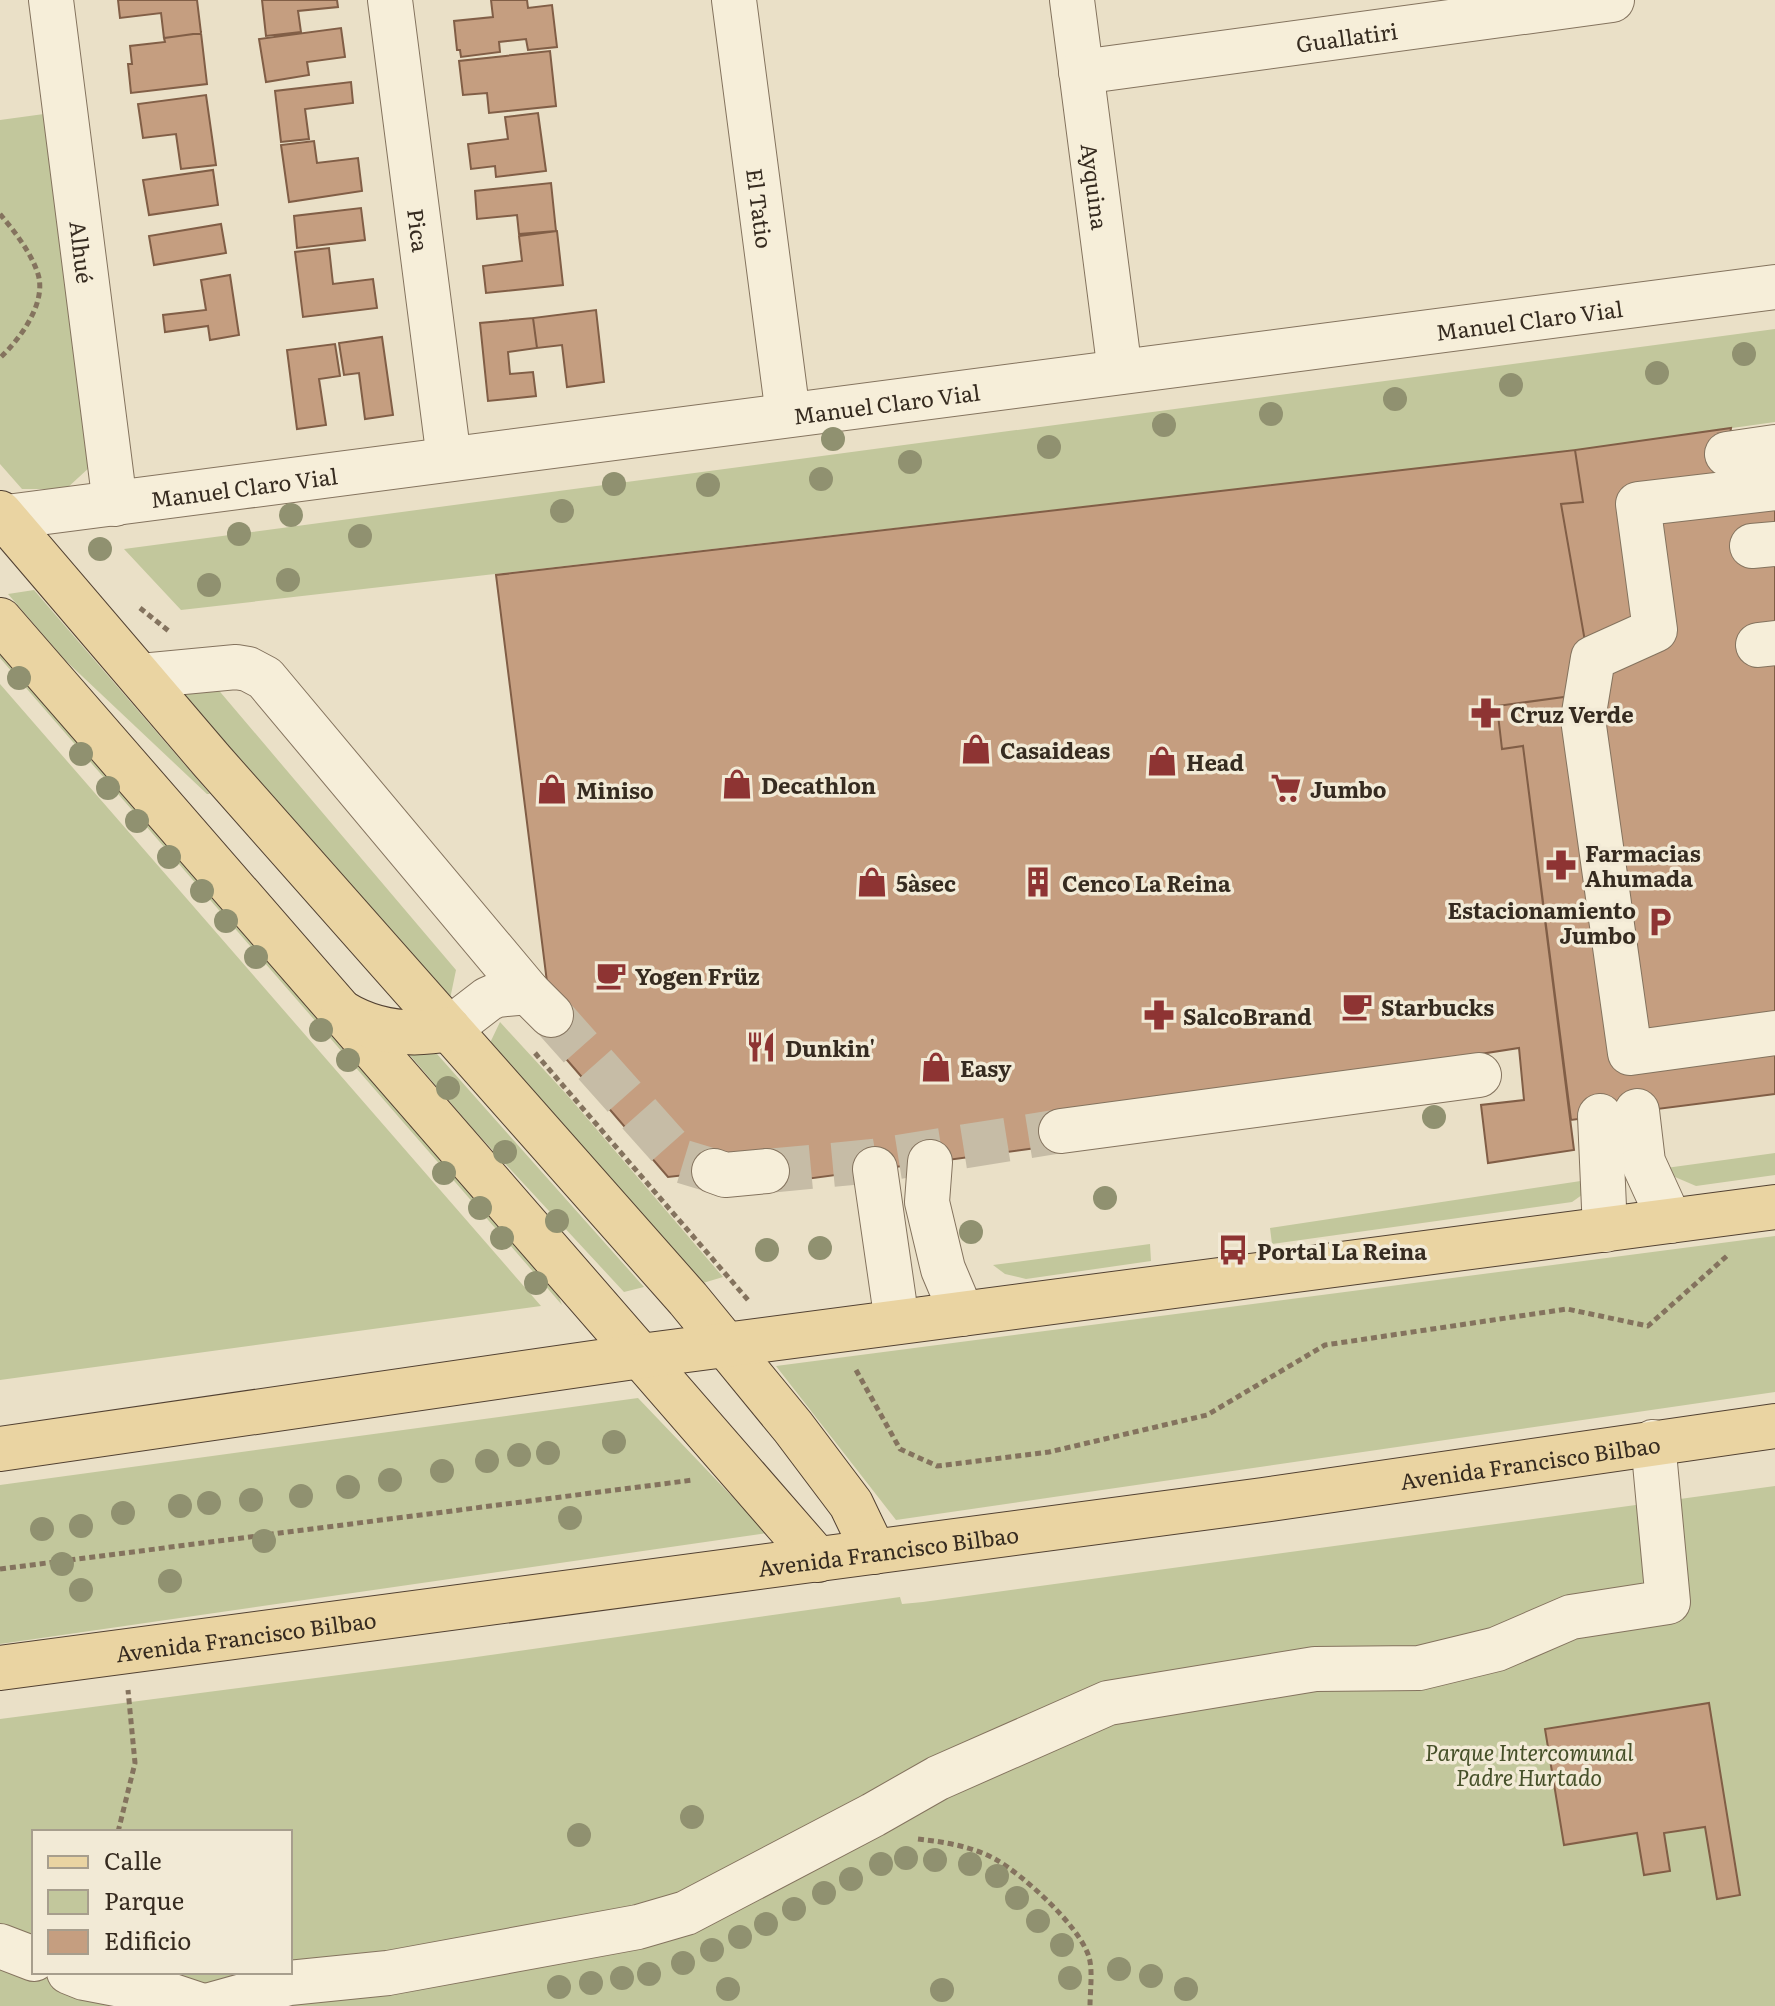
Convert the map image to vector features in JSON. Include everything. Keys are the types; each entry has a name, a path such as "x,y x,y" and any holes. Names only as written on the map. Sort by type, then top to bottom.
{"main road":[{"path":"1,516 212,761 688,1299 793,1427 851,1504 874,1552"},
{"path":"0,620 818,1560"},
{"path":"341,1012 360,1023 385,1030 411,1033 449,1029"},
{"path":"0,1449 641,1356 1775,1207"},
{"name":"Avenida Francisco Bilbao","path":"0,1668 1279,1498 1775,1426"}],"street":[{"name":"Alhué","path":"51,0 115,504"},
{"name":"Pica","path":"390,0 449,459"},
{"name":"El Tatio","path":"734,0 788,415"},
{"name":"Ayquina","path":"1072,0 1120,372"},
{"name":"Guallatiri","path":"1081,72 1612,0"},
{"name":"Manuel Claro Vial","path":"1,516 115,504 1775,287"},
{"path":"1775,447 1747,478 1638,504 1655,630 1593,658 1583,719 1630,1053 1775,1033"},
{"path":"141,676 236,667 265,678 540,1003 497,995 449,1029"},
{"path":"1061,1131 1479,1075"},
{"path":"1605,1230 1619,1114 1670,1221"},
{"path":"930,1162 927,1202 943,1269 962,1314"},
{"path":"875,1169 897,1322"},
{"path":"714,1171 725,1175 767,1171"},
{"path":"74,1974 164,1993 205,2006 289,1983 388,1973 638,1927 686,1913 938,1778 1108,1703 1315,1669 1419,1668 1497,1649 1571,1617 1668,1602 1653,1442"},
{"path":"0,1946 32,1958"}],"path":[{"path":"0,214 19,237 39,275 38,301 16,342 0,358"},
{"path":"834,1331 900,1449 937,1466 1049,1452 1207,1415 1325,1345 1567,1309 1648,1326 1730,1254"},
{"path":"0,1569 709,1478"},
{"path":"118,1830 135,1763 127,1681"}],"green space":[{"path":"44,114 91,466 66,489 22,489 0,464 0,120"},
{"path":"1775,329 1775,422 1575,450 181,610 124,549"},
{"path":"34,590 210,794 65,660 8,594"},
{"path":"0,650 557,1292 562,1305 0,658"},
{"path":"210,680 456,970 450,999 445,999 175,686"},
{"path":"0,684 541,1306 0,1380"},
{"path":"500,1022 568,1096 723,1277 703,1283 495,1056 489,1045"},
{"path":"408,1053 437,1054 644,1287 624,1292 474,1130"},
{"path":"1775,1153 1775,1175 1696,1186 1675,1177 1666,1168"},
{"path":"1594,1179 1589,1190 1572,1202 1272,1244 1270,1228"},
{"path":"1775,1236 1775,1392 896,1520 776,1366"},
{"path":"1150,1244 1151,1261 1026,1279 1005,1274 993,1265"},
{"path":"638,1398 767,1533 0,1644 0,1485"},
{"name":"Parque Intercomunal Padre Hurtado","path":"1775,1486 1775,2006 0,2006 0,1719 455,1660 900,1597 902,1604"}],"building":[{"path":"118,0 197,0 201,33 164,38 161,13 120,18"},
{"path":"262,0 337,0 338,7 298,11 301,32 266,36"},
{"path":"491,0 527,0 528,8 552,5 557,47 528,50 526,39 499,42 500,52 461,57 460,50 457,50 454,21 493,17"},
{"path":"341,28 345,57 307,62 309,75 266,82 259,39"},
{"path":"201,33 207,84 131,93 130,46"},
{"path":"550,51 556,106 489,113 487,93 463,95 459,61"},
{"path":"351,82 353,103 305,109 309,139 281,142 275,91"},
{"path":"206,95 216,165 181,169 176,134 143,138 138,104"},
{"path":"538,113 546,171 496,177 495,166 471,169 468,144 508,139 505,117"},
{"path":"314,141 317,163 358,158 362,191 289,202 281,145"},
{"path":"213,170 218,205 149,215 143,180"},
{"path":"551,183 556,231 519,234 517,215 477,219 475,191"},
{"path":"361,208 365,240 297,248 294,216"},
{"path":"221,224 226,253 154,265 149,236"},
{"path":"557,231 563,285 486,293 483,266 522,261 519,236"},
{"path":"329,248 333,284 373,279 377,308 303,317 295,252"},
{"path":"230,275 239,335 210,340 208,326 165,332 163,315 206,310 201,280"},
{"path":"596,310 604,382 567,387 562,345 537,348 533,318"},
{"path":"533,318 537,348 508,352 510,374 533,372 536,396 488,401 480,323"},
{"path":"382,337 393,415 365,419 359,373 344,375 339,343"},
{"path":"335,344 340,376 319,379 326,425 297,429 287,350"},
{"name":"Estacionamiento Jumbo","path":"1731,428 1727,454 1775,477 1775,1094 1571,1120 1523,746 1502,749 1497,706 1594,693 1561,504 1583,502 1575,450"},
{"name":"Cenco La Reina","path":"1575,450 1583,502 1561,504 1594,693 1497,706 1502,749 1523,746 1574,1150 1488,1163 1481,1105 1524,1100 1519,1048 1068,1118 1058,1145 769,1184 766,1166 668,1177 555,1046 496,575"},
{"path":"1709,1703 1740,1895 1717,1899 1705,1827 1664,1833 1670,1871 1644,1875 1637,1833 1564,1845 1545,1729"}],"tunnel":[{"path":"551,1015 681,1161 714,1171"},
{"path":"767,1171 873,1161 1061,1131"}],"place":[{"name":"Cruz Verde","path":"1486,713"},
{"name":"Casaideas","path":"976,749"},
{"name":"Head","path":"1162,761"},
{"name":"Decathlon","path":"737,784"},
{"name":"Jumbo","path":"1286,788"},
{"name":"Miniso","path":"552,789"},
{"name":"Farmacias Ahumada","path":"1561,865"},
{"name":"5àsec","path":"872,882"},
{"name":"Cenco La Reina","path":"1038,882"},
{"name":"Estacionamiento Jumbo","path":"1660,922"},
{"name":"Yogen Früz","path":"611,975"},
{"name":"Starbucks","path":"1357,1006"},
{"name":"SalcoBrand","path":"1159,1015"},
{"name":"Dunkin'","path":"761,1047"},
{"name":"Easy","path":"936,1067"},
{"name":"Portal La Reina","path":"1233,1250"}]}
